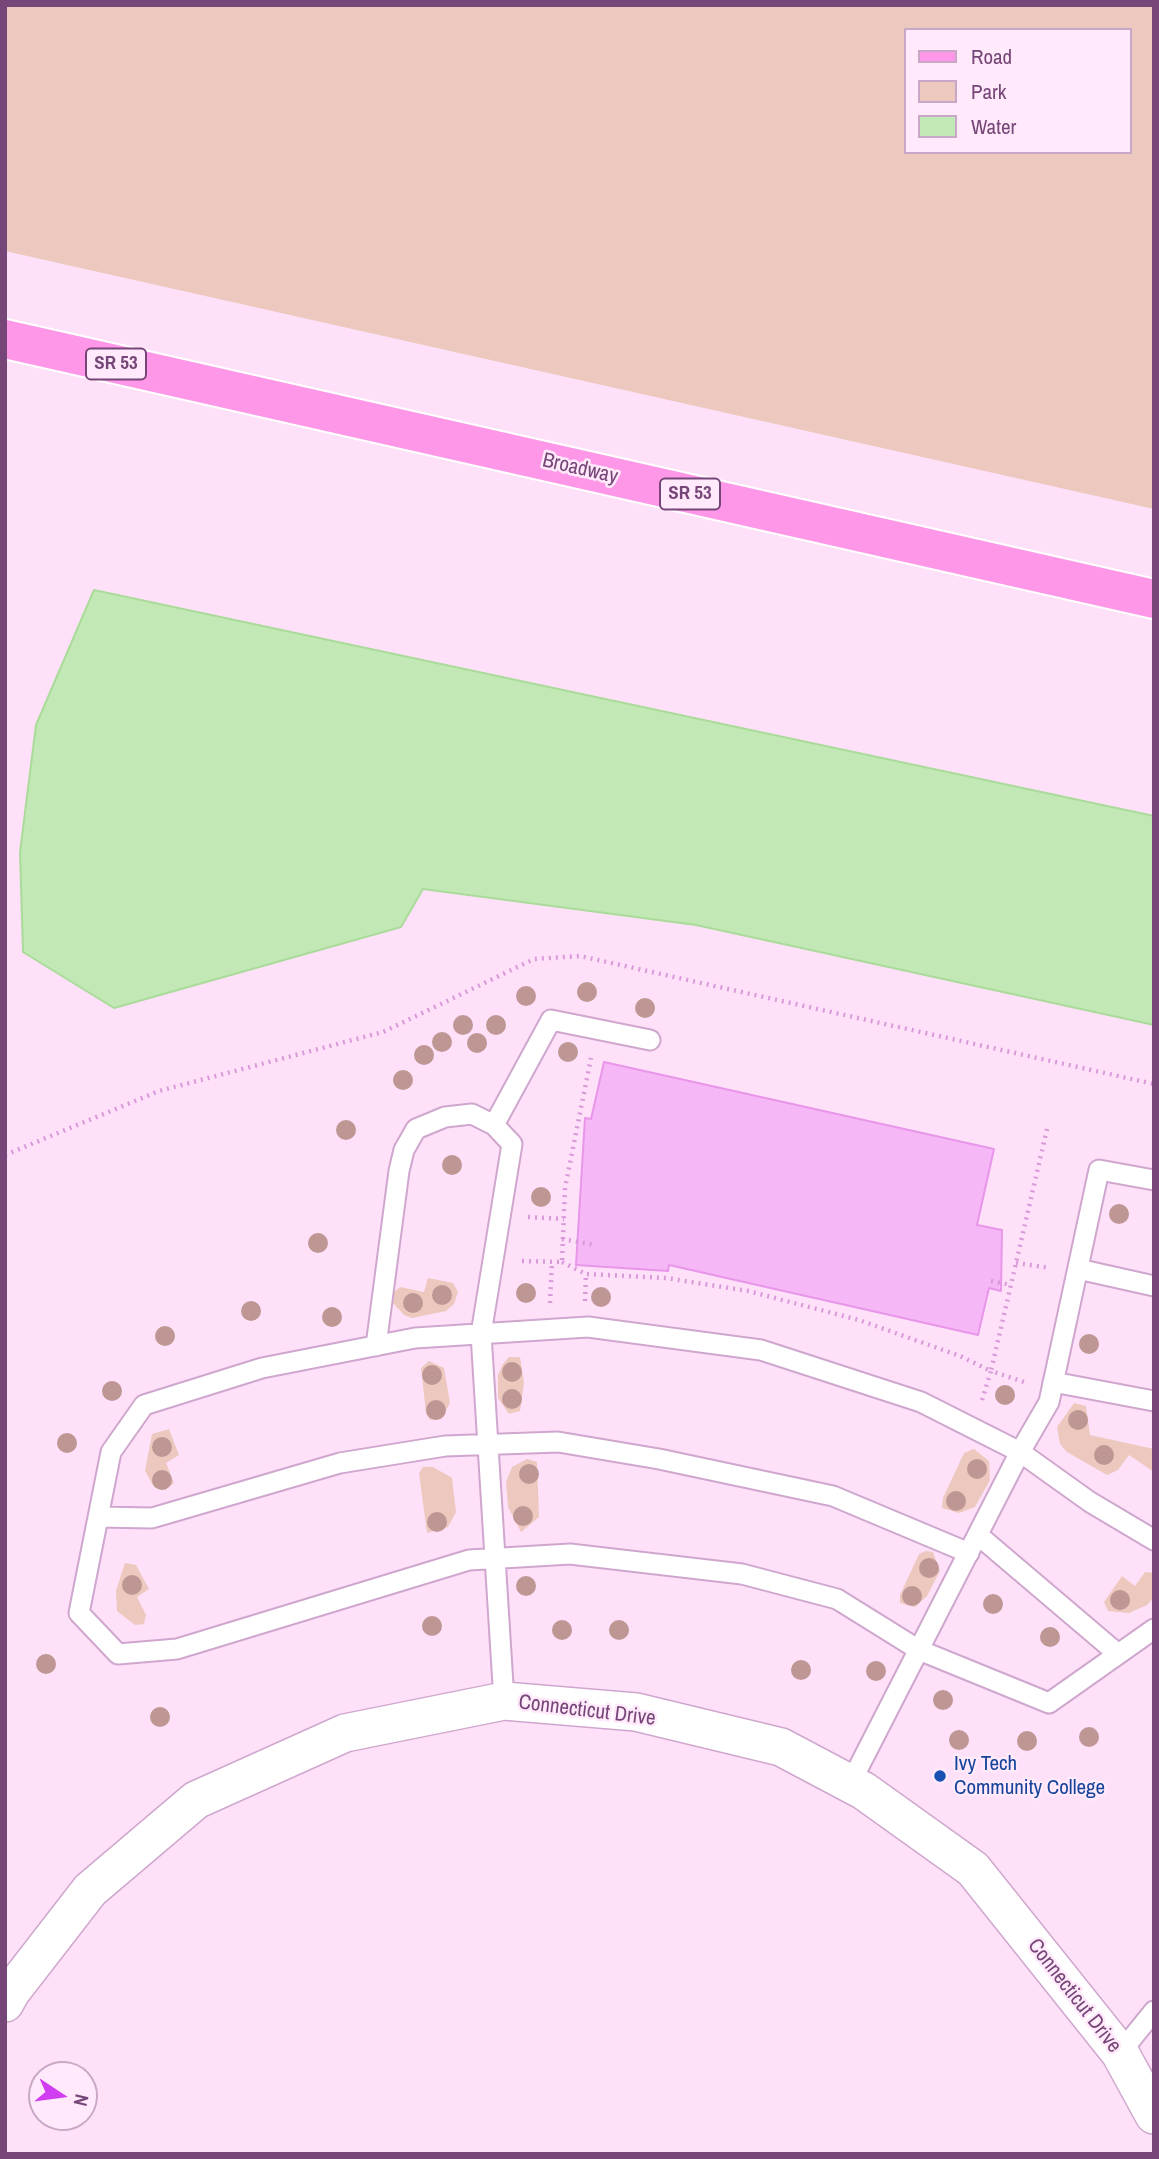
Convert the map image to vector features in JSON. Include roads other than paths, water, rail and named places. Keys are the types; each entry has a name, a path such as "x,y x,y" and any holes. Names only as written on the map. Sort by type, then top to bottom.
{"main road":[{"name":"Broadway","path":"5,340 1154,599"}],"street":[{"name":"Connecticut Drive","path":"5,2003 90,1890 196,1800 345,1733 504,1701 636,1712 780,1747 864,1791 973,1869 1120,2053 1154,2115"}],"lane":[{"path":"494,1125 551,1020 650,1040"},
{"path":"376,1346 404,1150 416,1129 445,1117 472,1114 494,1125 512,1144 481,1334 504,1701"},
{"path":"850,1784 1020,1452 1049,1402 1100,1170 1154,1180"},
{"path":"1078,1269 1154,1286"},
{"path":"1154,1539 1090,1502 1020,1452 921,1402 761,1350 588,1328 415,1338 262,1368 144,1405 111,1452 79,1613 118,1654 177,1649 468,1560 570,1554 743,1574 837,1599 919,1650 1049,1703 1154,1629"},
{"path":"1053,1382 1154,1401"},
{"path":"98,1517 152,1518 340,1463 445,1446 558,1442 659,1459 833,1496 969,1553"},
{"path":"978,1535 1118,1654"},
{"path":"1120,2053 1154,2011"}],"water":[{"path":"94,590 1154,816 1154,1025 696,925 423,889 401,927 114,1008 23,952 20,852 36,725"}],"place":[{"name":"Ivy Tech Community College","path":"940,1776"}]}
